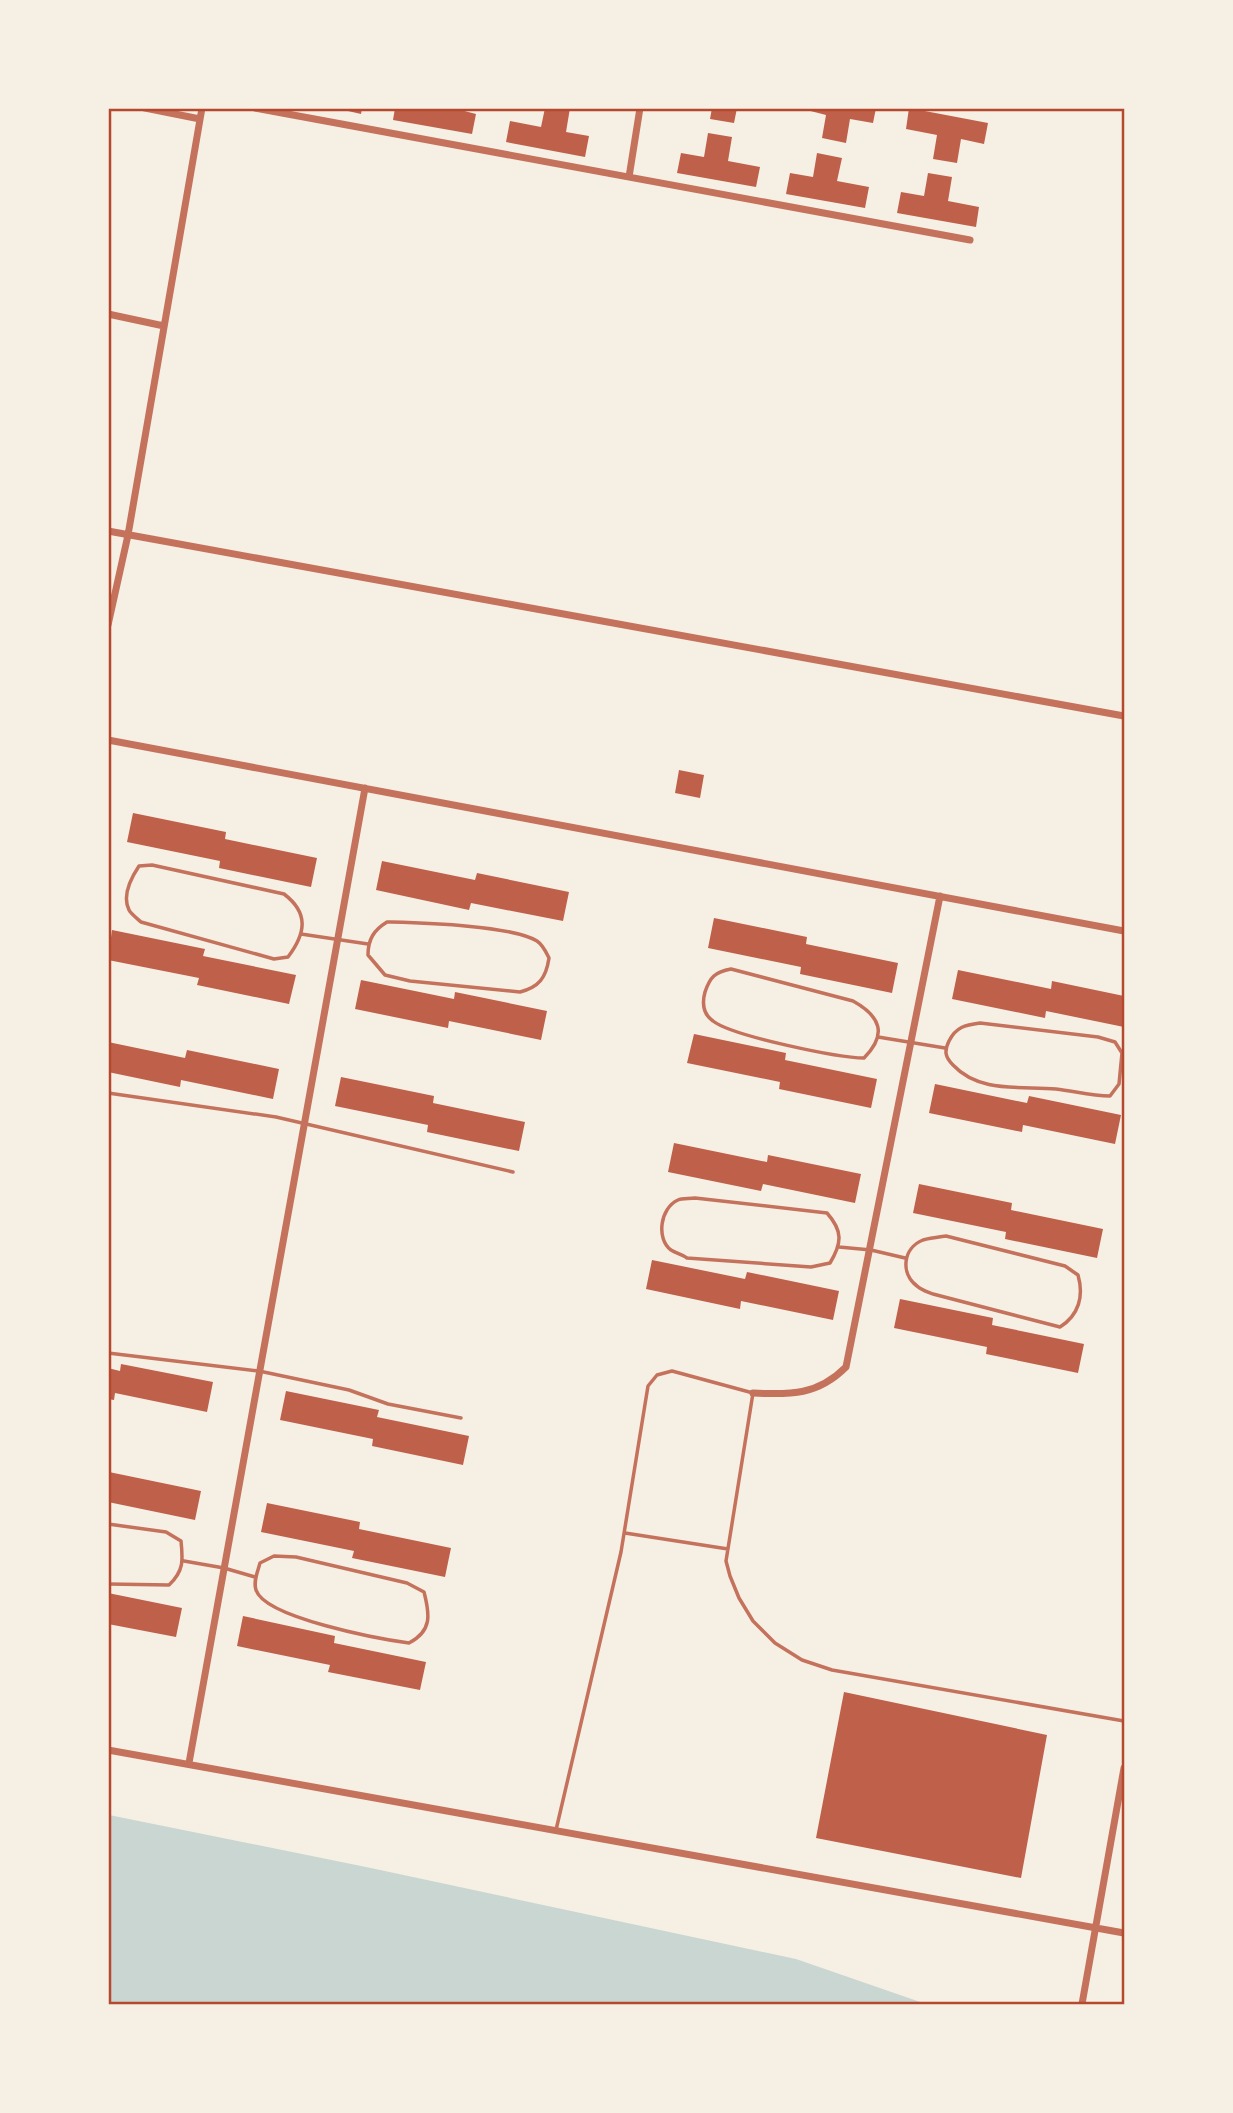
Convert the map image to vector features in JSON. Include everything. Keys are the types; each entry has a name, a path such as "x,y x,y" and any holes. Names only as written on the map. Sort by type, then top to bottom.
{"street":[{"path":"145,108 200,119"},
{"path":"108,625 128,535 202,108"},
{"path":"255,108 970,240"},
{"path":"629,177 640,108"},
{"path":"108,314 164,326"},
{"path":"108,531 1125,716"},
{"path":"108,740 1125,930"},
{"path":"189,1763 365,788"},
{"path":"753,1393 776,1394 814,1390 834,1379 846,1367 940,896"},
{"path":"108,1750 1125,1933"},
{"path":"1082,2004 1125,1768"}],"lane":[{"path":"152,865 189,871 284,894 295,902 302,920 301,933 297,945 288,957 274,959 141,922 129,910 127,892 139,866 152,865"},
{"path":"387,922 445,924 528,937 540,943 550,958 547,974 534,989 520,992 410,981 385,975 368,955 368,944 377,928 387,922"},
{"path":"301,933 368,944"},
{"path":"730,969 853,1001 868,1009 878,1023 878,1037 864,1058 851,1058 781,1044 727,1029 711,1021 704,1010 708,982 716,972 730,969"},
{"path":"980,1023 1115,1042 1122,1053 1122,1068 1119,1084 1110,1096 986,1085 963,1076 947,1059 945,1048 953,1034 962,1026 980,1023"},
{"path":"878,1037 945,1048"},
{"path":"108,1093 304,1123 513,1172"},
{"path":"695,1198 805,1209 827,1213 837,1224 839,1247 830,1263 811,1267 687,1258 670,1250 662,1236 663,1219 670,1206 678,1199 695,1198"},
{"path":"946,1236 1065,1266 1078,1275 1082,1287 1079,1306 1070,1321 1060,1326 933,1294 917,1286 906,1272 905,1258 914,1245 926,1239 946,1236"},
{"path":"839,1247 871,1250 905,1258"},
{"path":"108,1353 260,1371 349,1390 388,1404 461,1418"},
{"path":"556,1832 625,1533 648,1386 657,1375 672,1371 753,1393 726,1561 739,1598 753,1621 775,1643 802,1660 832,1670 1125,1721"},
{"path":"108,1524 166,1532 181,1541 184,1562 178,1577 169,1585 108,1584"},
{"path":"625,1533 729,1549"},
{"path":"274,1556 296,1558 408,1583 424,1592 428,1607 428,1625 420,1638 409,1643 332,1627 283,1612 264,1602 256,1590 255,1577 260,1563 274,1556"},
{"path":"184,1562 224,1568 255,1577"}],"shaded area":[{"path":"109,1815 796,1959 926,2004 109,2004"}],"building":[{"path":"335,108 362,108 361,114"},
{"path":"395,108 453,108 476,114 472,134 393,120"},
{"path":"545,108 570,108 566,132 589,136 585,157 506,142 510,121 541,127"},
{"path":"712,108 737,108 734,123 710,119"},
{"path":"799,108 876,108 873,123 850,119 846,143 822,138 826,115"},
{"path":"909,108 988,123 984,144 961,139 957,163 933,159 937,135 906,129"},
{"path":"708,133 732,137 728,161 760,167 756,187 677,173 681,153 704,157"},
{"path":"817,153 842,158 837,181 869,187 865,208 786,194 790,173 813,177"},
{"path":"928,173 952,177 948,201 979,207 976,227 897,213 901,192 924,196"},
{"path":"679,770 704,775 700,798 675,793"},
{"path":"133,813 226,832 225,839 317,858 311,887 219,868 220,861 127,842"},
{"path":"382,861 475,880 477,873 569,892 563,921 471,903 469,910 376,890"},
{"path":"714,918 807,937 806,944 898,963 892,993 800,974 801,967 708,948"},
{"path":"112,930 205,949 203,956 296,975 289,1004 197,985 199,978 108,960"},
{"path":"958,970 1051,989 1052,981 1124,996 1124,1027 1046,1011 1045,1018 952,999"},
{"path":"361,980 454,999 455,992 547,1011 541,1040 449,1021 448,1028 355,1009"},
{"path":"694,1034 786,1053 785,1060 877,1079 871,1108 779,1089 780,1082 687,1063"},
{"path":"108,1042 185,1058 187,1050 279,1069 273,1099 181,1080 180,1087 108,1072"},
{"path":"341,1077 434,1096 433,1103 525,1122 519,1151 427,1132 428,1125 335,1106"},
{"path":"935,1084 1027,1103 1029,1096 1121,1115 1115,1144 1023,1125 1022,1132 929,1113"},
{"path":"674,1143 767,1162 768,1155 861,1174 855,1203 763,1184 761,1191 668,1172"},
{"path":"919,1184 1012,1203 1011,1210 1103,1229 1097,1258 1005,1239 1006,1232 913,1213"},
{"path":"652,1260 745,1279 747,1272 839,1291 833,1320 741,1301 740,1309 646,1289"},
{"path":"900,1299 993,1318 992,1325 1084,1344 1078,1373 986,1354 987,1347 894,1328"},
{"path":"121,1364 213,1382 207,1412 115,1393 114,1400 108,1399 108,1368 120,1371"},
{"path":"286,1391 379,1410 377,1417 469,1436 463,1465 372,1446 373,1439 280,1420"},
{"path":"109,1472 201,1491 195,1520 108,1502"},
{"path":"267,1503 360,1522 359,1529 451,1548 445,1577 352,1558 354,1551 261,1532"},
{"path":"108,1593 182,1608 176,1637 108,1624"},
{"path":"243,1616 335,1636 334,1643 426,1662 420,1690 328,1672 330,1665 237,1646"},
{"path":"844,1692 1047,1735 1021,1878 816,1838"}]}
